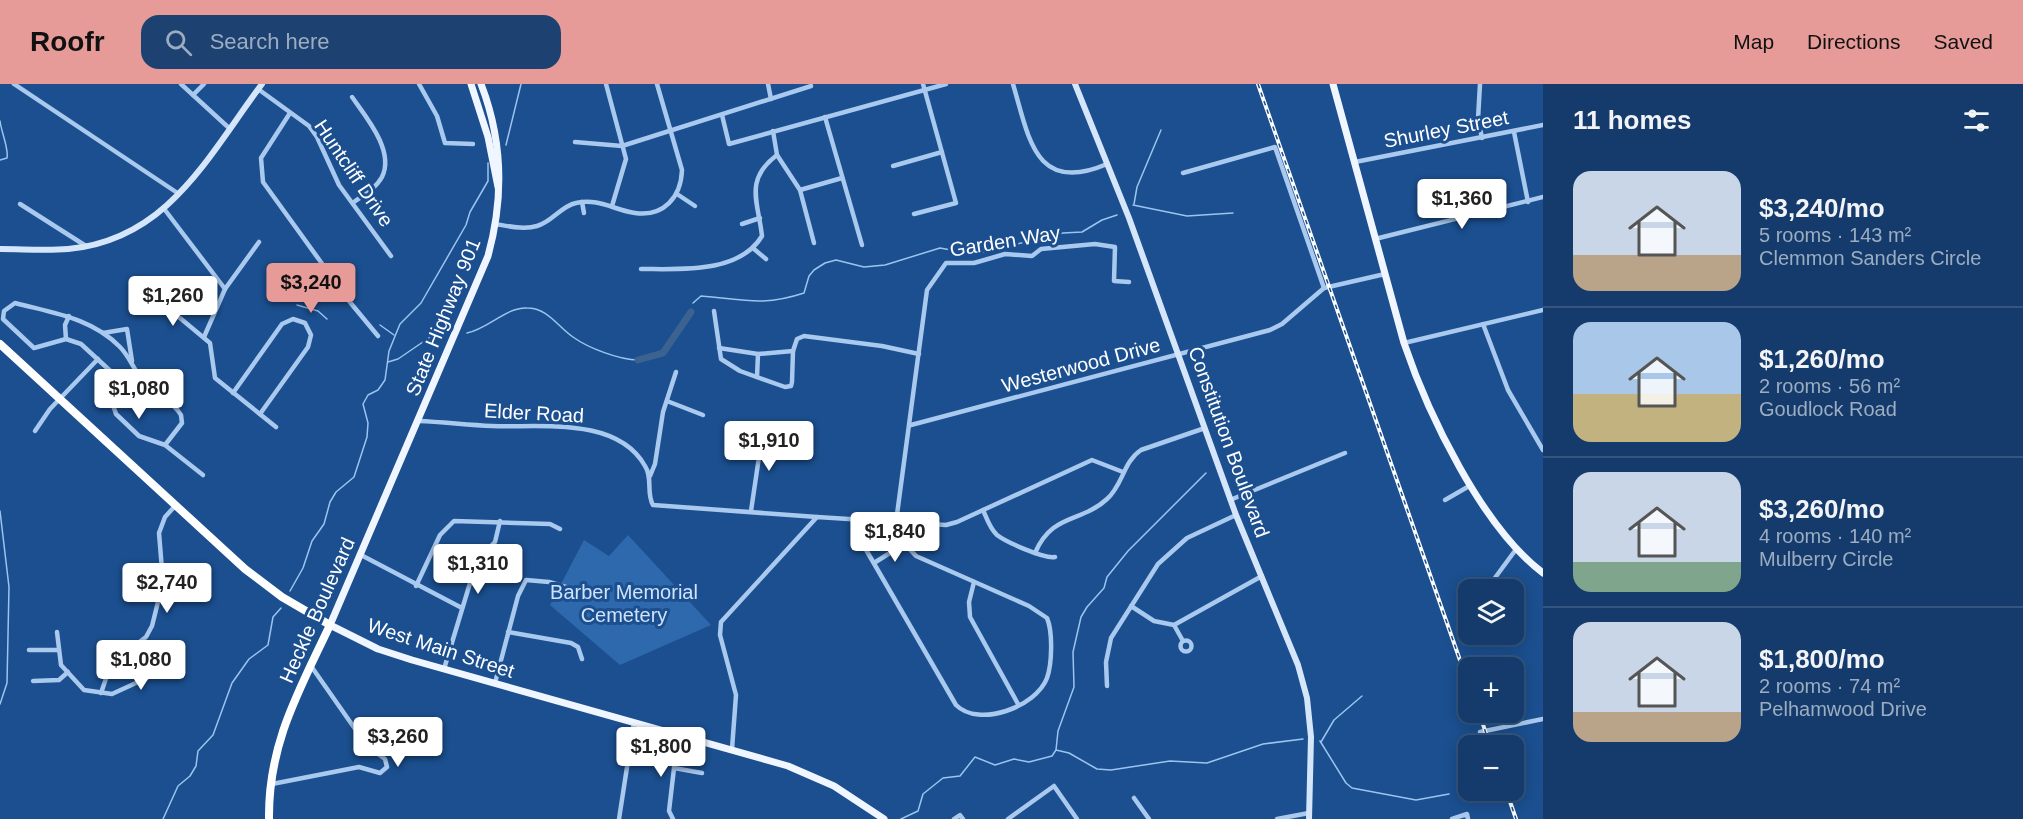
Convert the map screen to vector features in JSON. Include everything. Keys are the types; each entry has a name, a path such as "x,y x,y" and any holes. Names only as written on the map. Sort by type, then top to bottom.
{"highway":[{"name":"West Main Street","path":"0,344 175,506 270,588 330,625"},
{"name":"Heckle Boulevard","path":"269,819 269,785 280,734 330,625"}],"main road":[{"path":"471,84 488,137 498,190"},
{"name":"State Highway 901","path":"419,421 488,256 495,224 501,171 496,136 481,84"},
{"path":"1333,84 1404,343 1428,405 1471,485 1517,548 1543,573"},
{"name":"Heckle Boulevard","path":"330,625 419,421"},
{"name":"West Main Street","path":"330,625 378,649 732,749 819,779 849,794 884,819"}],"street":[{"path":"15,84 179,194"},
{"path":"181,84 229,128"},
{"path":"193,95 204,84"},
{"path":"428,84 420,86 437,116 445,142 473,144"},
{"path":"606,84 626,159 612,206"},
{"path":"495,224 524,228 537,226 565,207 582,202 597,201 634,213 654,212 664,208 677,194 682,170 657,84"},
{"path":"768,84 771,99"},
{"path":"722,115 729,144 924,87 946,84"},
{"path":"1013,84 1029,142 1045,165 1063,173 1076,174 1107,164"},
{"name":"Constitution Boulevard","path":"1075,84 1179,355 1230,500 1290,641 1306,693 1311,742 1309,816"},
{"path":"1480,84 1479,119 1482,138"},
{"path":"575,142 622,146 811,86"},
{"path":"0,249 62,250 125,235 165,210 260,87"},
{"name":"Huntcliff Drive","path":"260,87 309,126 332,173 391,256"},
{"path":"914,214 956,203 924,87"},
{"path":"352,97 380,141 386,165 375,187 354,202"},
{"path":"290,113 261,158 263,182 349,301 378,336"},
{"path":"825,117 862,245"},
{"name":"Shurley Street","path":"1355,162 1543,125"},
{"path":"773,130 777,155 800,190 814,243"},
{"path":"1514,132 1528,202"},
{"path":"1183,172 1275,147 1324,288"},
{"path":"893,166 942,152"},
{"path":"640,269 703,267 729,262 754,249 762,236 754,190 756,181 764,165 777,155"},
{"path":"800,190 842,178"},
{"path":"677,194 695,206"},
{"path":"1375,239 1543,197"},
{"path":"582,202 584,213"},
{"path":"20,204 86,246"},
{"path":"165,210 225,289"},
{"path":"742,224 760,218"},
{"path":"204,337 225,289 259,242"},
{"name":"Garden Way","path":"920,354 927,290 948,262 974,263 1005,254 1032,256 1041,249 1095,244 1115,247 1114,281 1129,282"},
{"path":"754,249 766,259"},
{"name":"Westerwood Drive","path":"911,425 1276,328 1324,288 1385,274"},
{"path":"156,298 204,337 212,349 215,378 276,427"},
{"path":"165,445 182,423 181,415 147,385 118,345 103,333 69,316 15,303 2,316 6,323 34,348 66,339 81,344 119,381 113,405 116,414 139,436 165,445 202,475"},
{"path":"1404,343 1543,310"},
{"path":"714,311 721,359 757,377 784,387 790,386 793,351 797,339 811,336 920,354 896,522 904,544 916,556 1041,612 1051,627 1047,678 1030,699 978,716 961,710 874,563 862,537 860,520"},
{"path":"66,339 65,326 69,316"},
{"path":"233,393 282,324 293,319 305,323 311,335 308,347 260,414"},
{"path":"1483,324 1508,390 1543,450"},
{"path":"103,333 127,329 133,364"},
{"path":"719,348 758,354 793,351"},
{"path":"757,377 758,354"},
{"path":"35,431 46,414 98,359"},
{"path":"650,476 655,464 667,401 676,372"},
{"path":"667,401 703,415"},
{"name":"Elder Road","path":"419,421 494,426 555,425 609,435 630,449 645,464 650,476 649,489 653,505 896,522"},
{"path":"1035,553 1050,529 1107,499 1133,455 1141,450 1205,428"},
{"path":"751,512 759,457 758,433"},
{"path":"1230,500 1345,453"},
{"path":"896,522 946,525 1092,460 1123,472"},
{"path":"1445,500 1471,485"},
{"path":"101,693 111,664 146,637 152,626 163,582 159,534 165,517 175,506"},
{"path":"983,510 998,535 1035,553 1050,558 1055,557"},
{"path":"1107,686 1106,662 1109,644 1116,627 1158,564 1176,546 1202,530 1236,515"},
{"path":"732,749 736,695 720,635 721,622 817,517"},
{"path":"416,586 446,527 454,521 550,524 560,530"},
{"path":"444,669 477,561 495,542 500,521"},
{"path":"874,563 904,544"},
{"path":"1494,579 1517,548"},
{"path":"361,555 416,586 462,608"},
{"path":"1131,606 1154,621 1174,625 1262,576"},
{"path":"495,683 518,596 526,580 549,582 585,592"},
{"path":"974,582 969,602 970,617 1018,704"},
{"path":"1174,625 1184,640"},
{"path":"57,632 62,665 84,690 112,694 177,664"},
{"path":"508,632 571,643 578,647 582,659"},
{"path":"29,650 58,650"},
{"path":"269,785 359,767 380,773 387,768 385,759 367,746 311,666"},
{"path":"33,681 59,680 68,672"},
{"path":"1480,732 1543,719"},
{"path":"619,819 634,722"},
{"path":"673,819 669,811 678,734"},
{"path":"674,768 702,773"},
{"path":"1008,819 1054,786 1075,817 1068,819"},
{"path":"1134,798 1149,819"},
{"path":"1277,819 1309,816"},
{"path":"954,819 962,817"},
{"path":"1452,819 1467,817"}],"green space":[{"name":"Barber Memorial Cemetery","path":"628,535 711,625 620,665 550,605 584,540 609,556"}],"waterway":[{"path":"506,145 521,84"},
{"path":"0,121 7,154 7,158 0,160"},
{"path":"1134,204 1137,187 1161,130"},
{"path":"290,591 303,568 312,541 324,524 330,502 336,492 354,477 367,437 368,423 363,404 368,395 378,390 385,380 389,351 400,324 421,303 466,225 470,212 488,181 488,163"},
{"path":"1133,205 1187,216 1233,213"},
{"path":"693,303 701,296 752,301 776,300 804,293 809,276 814,270 825,263 836,260 864,267 885,265 940,248 967,253 984,252 1063,233 1082,232 1102,220 1117,215"},
{"path":"297,305 318,311 327,319"},
{"path":"467,333 512,311 534,309 547,314 573,337 587,345 613,356 638,360"},
{"path":"638,360 663,353 691,312"},
{"path":"380,325 394,335"},
{"path":"388,362 398,359 439,331 446,330"},
{"path":"1228,459 1239,455"},
{"path":"901,819 918,811 923,794 943,778 960,776 975,757 995,765 1014,759 1029,762 1052,756 1056,750 1058,731 1074,687 1073,652 1081,617 1104,588 1107,577 1128,551 1206,473"},
{"path":"0,511 9,587 7,683 0,704"},
{"path":"163,819 178,786 190,776 196,766 198,751 213,735 232,683 249,659 268,645 273,617 281,608"},
{"path":"1321,742 1334,720 1362,696"},
{"path":"1056,750 1069,753 1097,769 1111,770 1170,761 1207,763 1263,744 1303,739"},
{"path":"1320,741 1346,783 1352,788 1416,800 1449,794"}],"railway":[{"path":"1258,84 1459,657"},
{"path":"1483,723 1486,735"},
{"path":"1510,801 1516,819"}]}
